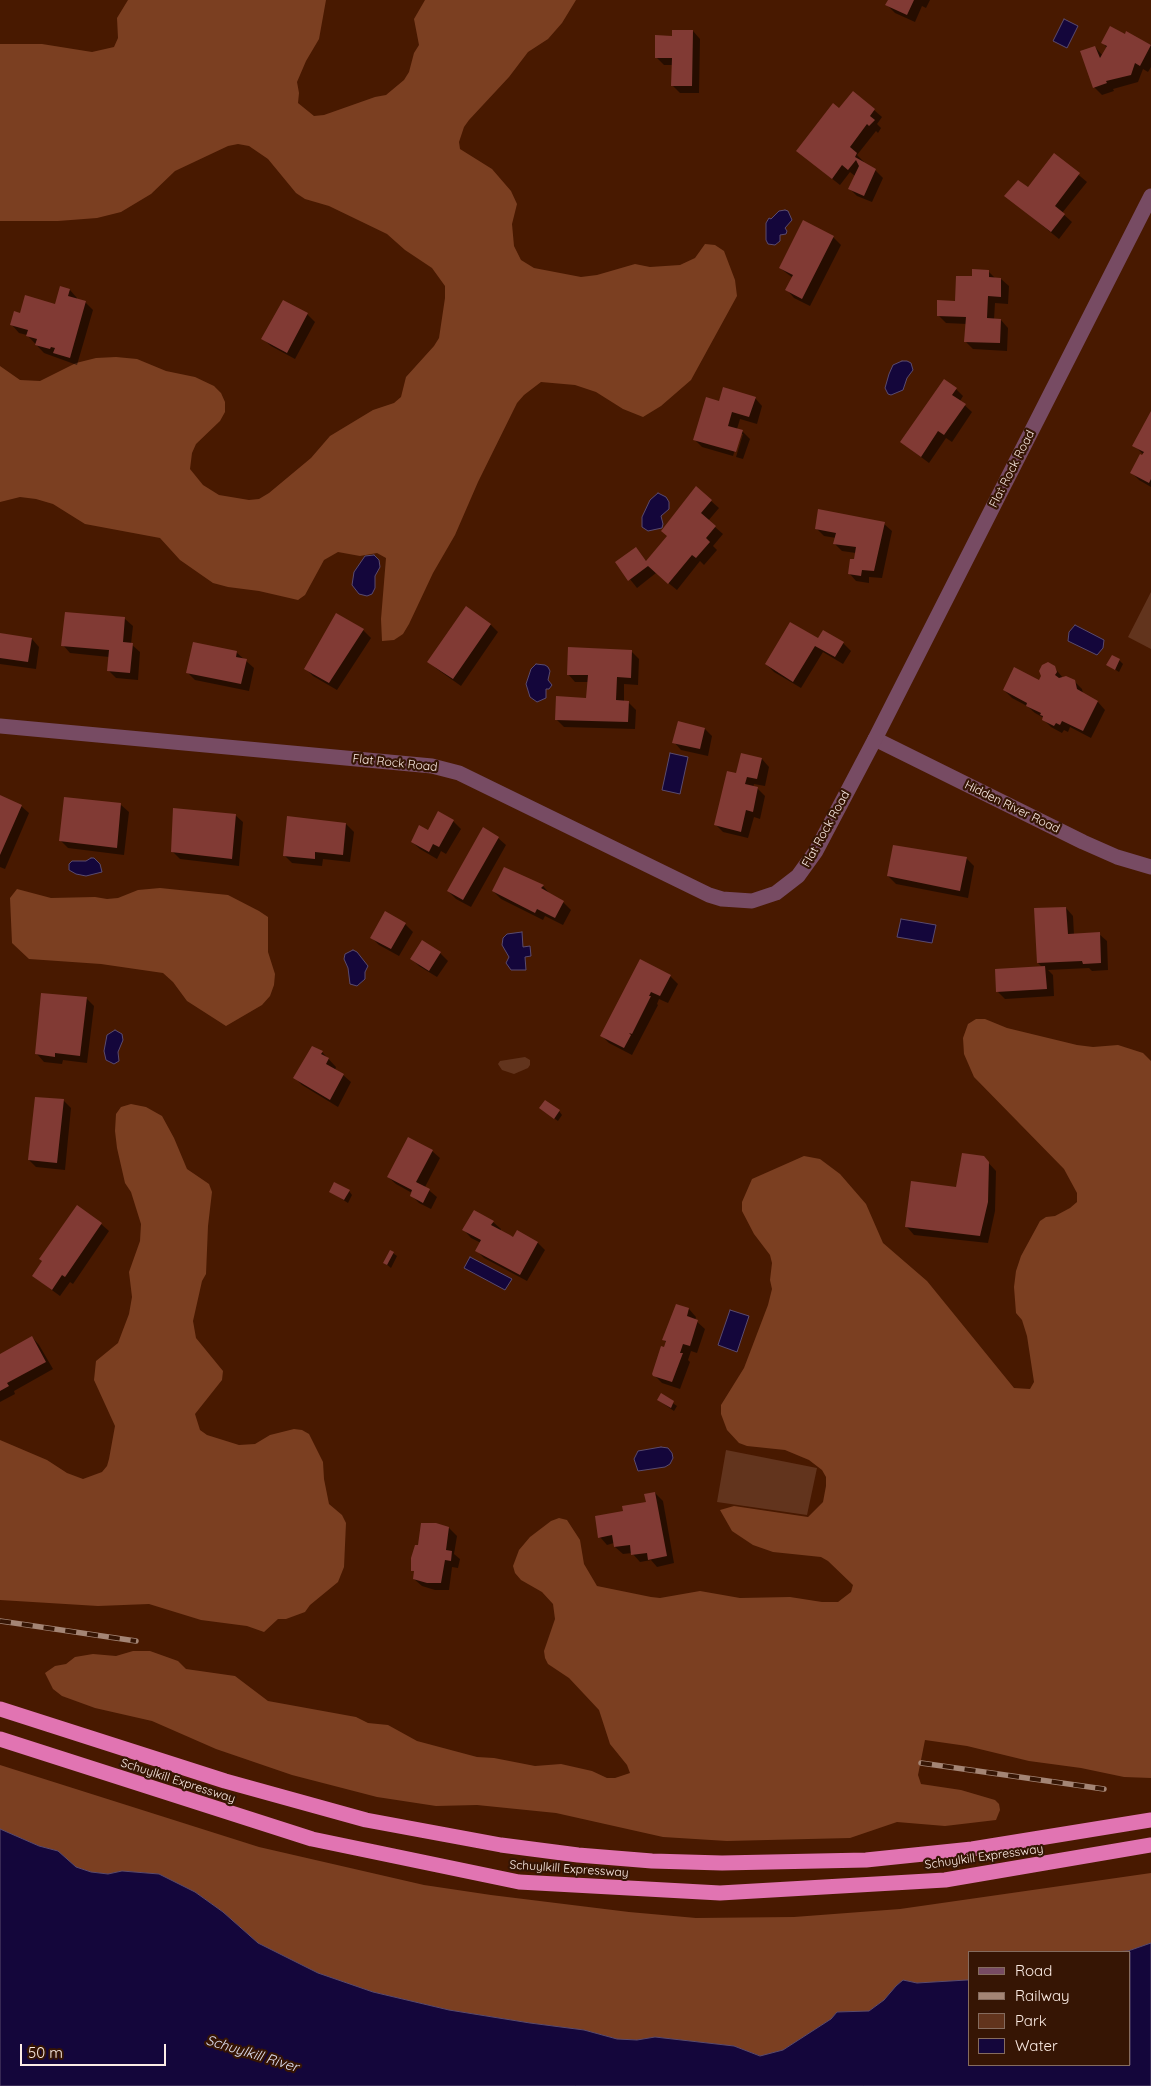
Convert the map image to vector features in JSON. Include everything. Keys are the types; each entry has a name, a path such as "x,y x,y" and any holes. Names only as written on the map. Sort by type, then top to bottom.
{"highway":[{"name":"Schuylkill Expressway","path":"0,1709 234,1783 366,1820 502,1845 587,1856 722,1863 866,1860 981,1848 1151,1820"},
{"name":"Schuylkill Expressway","path":"0,1739 312,1839 519,1882 720,1894 944,1880 1151,1845"}],"street":[{"name":"Flat Rock Road","path":"0,726 432,766 459,774 709,895 722,899 752,901 765,898 781,890 798,876 808,864 876,739 1151,196"},
{"name":"Hidden River Road","path":"876,739 1083,842 1118,857 1151,867"}],"green space":[{"path":"1151,592 1151,649 1128,637"},
{"path":"525,1057 530,1060 530,1065 528,1068 514,1074 502,1070 498,1064 500,1061"},
{"path":"726,1450 817,1468 807,1515 717,1502"}],"shaded area":[{"path":"128,0 326,0 319,39 306,61 297,82 298,103 314,116 324,115 386,95 404,80 419,45 414,19 425,0 576,0 562,23 548,39 528,52 509,77 469,120 464,127 459,142 460,149 492,169 511,191 517,204 512,224 514,246 521,260 534,268 581,277 597,275 635,264 650,267 680,265 695,258 705,244 715,245 724,251 735,280 737,296 691,380 661,406 643,417 623,409 596,392 575,385 541,382 517,403 478,482 455,535 433,573 409,624 403,634 394,640 382,641 381,619 386,558 377,553 360,556 338,552 324,560 305,595 298,600 213,583 180,560 160,538 85,524 53,504 36,499 20,497 0,502 0,366 20,380 40,381 76,363 96,358 116,357 137,359 166,371 195,377 214,386 221,393 225,402 225,412 220,421 196,444 192,453 190,469 203,485 219,495 249,500 259,499 269,493 311,458 330,436 373,410 394,403 401,397 406,377 439,338 445,286 432,268 405,250 387,234 329,206 305,199 296,193 268,159 249,146 238,144 228,146 175,171 151,194 121,212 97,218 58,221 0,221 0,44 42,44 92,52 114,47 118,38 117,18"},
{"path":"160,888 228,895 268,917 268,952 275,974 270,996 262,1005 226,1026 187,1001 173,982 163,973 101,964 29,959 12,943 10,898 17,889 51,898 95,897 107,899 118,898 138,890"},
{"path":"976,1019 985,1019 1007,1028 1077,1045 1093,1047 1118,1045 1143,1053 1151,1061 1151,1778 1124,1777 1081,1768 1029,1761 967,1746 925,1740 918,1775 921,1784 961,1790 995,1800 999,1804 1000,1810 996,1820 945,1826 897,1822 850,1838 727,1841 663,1837 556,1813 477,1805 436,1806 377,1797 292,1775 216,1749 152,1721 95,1708 62,1696 53,1689 45,1673 55,1666 66,1664 75,1657 93,1654 116,1656 133,1651 150,1651 178,1661 186,1669 235,1676 268,1701 356,1717 368,1723 388,1725 417,1741 477,1757 494,1758 535,1766 561,1764 592,1771 607,1778 615,1778 630,1773 627,1765 610,1744 599,1710 569,1678 548,1664 545,1658 544,1651 555,1619 553,1604 542,1592 521,1580 515,1573 513,1566 519,1550 530,1537 551,1521 559,1518 567,1520 580,1540 584,1564 597,1586 651,1597 660,1598 700,1591 740,1598 790,1597 822,1602 838,1602 851,1592 853,1585 828,1561 821,1557 773,1552 753,1545 732,1531 720,1510 734,1506 808,1517 823,1502 826,1486 826,1477 822,1470 809,1460 785,1450 747,1446 739,1443 727,1430 721,1414 721,1405 744,1368 768,1305 772,1289 770,1280 772,1263 770,1255 754,1234 742,1211 742,1202 752,1179 804,1156 820,1159 840,1174 866,1204 883,1243 927,1281 1014,1388 1030,1389 1034,1382 1027,1336 1022,1320 1016,1313 1014,1287 1016,1271 1021,1256 1040,1221 1070,1208 1077,1202 1077,1193 1064,1169 974,1077 964,1054 963,1038 968,1024"},
{"path":"131,1104 146,1107 162,1116 187,1169 209,1184 212,1192 208,1226 206,1274 202,1281 193,1321 196,1338 223,1371 222,1380 195,1414 200,1430 207,1435 239,1445 255,1444 270,1435 294,1429 302,1430 309,1434 323,1462 329,1504 342,1515 346,1523 344,1567 338,1582 310,1605 305,1612 286,1619 278,1619 264,1632 247,1626 201,1620 149,1604 98,1606 0,1600 0,1440 47,1460 67,1473 83,1479 102,1472 107,1466 109,1459 115,1426 94,1380 96,1361 118,1343 129,1314 132,1297 129,1272 140,1241 141,1224 131,1192 125,1183 115,1131 116,1114 121,1107"},
{"path":"0,1765 259,1847 424,1885 629,1912 696,1918 794,1917 900,1909 1151,1873 1151,1943 1128,1951 968,1951 968,1980 917,1983 903,1980 884,2000 869,2011 837,2012 831,2019 783,2050 761,2056 733,2046 655,2037 637,2040 617,2039 584,2030 449,2010 373,1992 318,1973 258,1943 223,1912 195,1892 159,1874 122,1871 108,1874 91,1872 75,1867 58,1851 39,1846 0,1829"}],"water":[{"path":"1064,19 1078,26 1067,48 1053,41"},
{"path":"779,211 788,211 792,220 785,228 786,234 780,235 780,241 775,245 768,244 766,240 766,223 769,218 771,219"},
{"path":"902,361 911,363 913,370 907,378 903,390 891,395 888,394 885,388 889,374 893,365"},
{"path":"658,493 666,497 669,502 669,509 661,516 662,528 648,531 642,527 642,517 650,500"},
{"path":"374,555 379,560 380,567 375,576 375,588 372,594 367,596 359,594 352,585 354,572 365,556"},
{"path":"1075,625 1104,640 1103,648 1097,655 1068,641 1069,632"},
{"path":"536,664 548,667 550,671 548,680 552,685 549,689 546,689 546,698 537,702 530,697 526,684 531,669"},
{"path":"670,753 688,757 680,794 662,790"},
{"path":"94,858 100,864 102,872 86,876 69,870 69,864 72,861 86,861"},
{"path":"901,919 936,925 932,943 897,937"},
{"path":"522,932 523,947 530,946 531,956 525,957 526,970 511,970 506,963 509,957 502,945 503,938 507,934"},
{"path":"353,950 357,952 368,966 365,972 365,979 357,986 350,984 348,968 344,959 345,954"},
{"path":"115,1030 122,1034 123,1040 118,1052 119,1061 114,1064 106,1060 104,1051 107,1035"},
{"path":"470,1257 512,1279 505,1290 464,1268"},
{"path":"730,1310 749,1316 737,1352 718,1345"},
{"path":"661,1447 668,1448 672,1453 673,1458 670,1464 665,1467 638,1471 634,1459 638,1451"},
{"name":"Schuylkill River","path":"0,1829 39,1846 58,1851 76,1867 91,1872 108,1874 122,1871 159,1874 195,1892 223,1912 258,1943 318,1973 373,1992 449,2010 584,2030 617,2039 637,2040 655,2037 734,2046 760,2056 783,2050 831,2019 837,2012 869,2011 884,2000 903,1980 917,1983 968,1980 968,2066 1131,2066 1131,1951 1128,1951 1151,1943 1151,2086 0,2086"}],"building":[{"path":"888,0 914,0 907,15 885,5"},
{"path":"1110,26 1125,34 1126,31 1151,45 1140,66 1135,63 1131,75 1106,81 1107,83 1093,88 1080,51 1095,46 1100,58 1107,46 1101,43"},
{"path":"672,30 693,30 692,86 671,86 672,58 655,58 655,35 672,36"},
{"path":"853,91 875,109 870,116 875,120 869,126 867,124 850,147 857,153 855,157 876,169 864,196 848,189 859,166 856,160 848,170 842,165 832,179 796,151 833,103 839,108"},
{"path":"1054,153 1080,173 1055,206 1065,214 1051,232 1004,196 1018,180 1028,187"},
{"path":"803,220 834,236 802,299 785,290 793,275 779,268"},
{"path":"972,269 989,270 989,277 1001,278 1001,297 988,296 987,318 1001,319 1000,343 964,342 966,317 937,316 937,300 955,301 956,276 972,276"},
{"path":"60,286 70,289 68,296 86,301 70,358 53,353 55,348 51,347 50,349 35,345 37,339 26,336 28,330 10,325 14,311 20,313 25,295 55,304"},
{"path":"283,300 308,313 287,353 261,339"},
{"path":"944,379 957,388 952,395 966,404 944,435 938,431 921,457 900,442"},
{"path":"723,387 756,397 749,417 732,412 728,426 743,430 736,452 693,440 706,397 719,401"},
{"path":"1151,411 1151,479 1149,483 1130,473 1140,454 1142,455 1144,452 1132,446"},
{"path":"696,486 712,500 701,513 716,526 706,538 710,542 696,558 692,555 668,584 648,566 628,581 615,562 636,547 646,561 667,536 661,531"},
{"path":"818,509 885,522 874,571 862,570 861,576 848,574 850,559 854,559 856,547 833,544 836,533 815,529"},
{"path":"466,606 491,624 453,679 427,662"},
{"path":"65,612 125,617 123,642 133,643 130,673 107,671 109,650 61,646"},
{"path":"336,613 364,629 329,683 304,669"},
{"path":"790,622 818,638 823,630 844,642 835,657 815,646 793,682 765,664"},
{"path":"0,633 32,638 28,662 0,658"},
{"path":"193,642 237,651 236,657 247,659 241,684 186,673"},
{"path":"568,647 632,650 631,678 617,677 616,700 629,701 628,722 555,720 556,696 586,698 588,675 567,675"},
{"path":"1112,655 1120,659 1115,670 1106,665"},
{"path":"1048,662 1055,666 1057,672 1055,675 1059,678 1066,676 1075,680 1077,689 1098,701 1083,731 1062,721 1060,725 1056,723 1054,726 1042,720 1043,716 1040,715 1041,713 1026,706 1027,703 1003,690 1014,667 1039,680 1041,676 1039,671 1042,665"},
{"path":"678,721 705,728 700,749 672,743"},
{"path":"741,753 762,758 757,779 747,777 745,784 758,787 753,812 746,810 741,832 714,825 727,771 736,773"},
{"path":"0,795 22,805 0,855"},
{"path":"64,797 121,803 117,848 59,841"},
{"path":"173,808 236,814 232,859 171,852"},
{"path":"438,811 454,820 439,847 433,844 429,852 411,842 419,825 428,830"},
{"path":"287,816 346,823 343,855 315,852 315,859 283,856"},
{"path":"483,827 499,837 463,900 447,891"},
{"path":"893,845 967,857 960,891 887,876"},
{"path":"504,867 544,885 541,888 564,901 555,918 537,909 535,913 492,891"},
{"path":"1066,907 1068,934 1100,932 1101,963 1083,964 1082,961 1037,963 1034,908"},
{"path":"385,911 406,923 391,949 370,938"},
{"path":"422,940 441,952 429,971 410,959"},
{"path":"640,959 671,975 660,996 651,992 649,996 651,996 632,1034 629,1033 631,1035 624,1048 600,1036"},
{"path":"1045,966 1047,989 996,992 995,969"},
{"path":"41,993 87,997 80,1056 55,1053 55,1057 35,1054"},
{"path":"312,1046 323,1051 321,1054 329,1058 326,1064 344,1074 330,1100 293,1078"},
{"path":"35,1097 64,1099 57,1163 28,1160"},
{"path":"545,1100 560,1110 554,1119 539,1108"},
{"path":"408,1137 433,1150 416,1182 430,1189 423,1203 410,1196 412,1190 387,1177"},
{"path":"962,1153 984,1156 989,1162 988,1202 980,1236 905,1227 911,1181 956,1187"},
{"path":"334,1182 350,1190 344,1200 329,1192"},
{"path":"77,1205 102,1223 65,1277 62,1275 52,1290 32,1276 42,1261 39,1259"},
{"path":"474,1210 494,1221 491,1225 513,1237 517,1230 538,1242 520,1275 475,1251 481,1240 462,1230"},
{"path":"390,1250 394,1252 387,1265 383,1263"},
{"path":"676,1304 689,1308 687,1316 698,1320 690,1346 683,1344 680,1353 683,1353 672,1382 652,1374 661,1346 664,1347 666,1341 662,1340"},
{"path":"32,1336 46,1362 7,1383 9,1386 0,1391 0,1354"},
{"path":"661,1393 674,1401 671,1408 657,1400"},
{"path":"655,1492 667,1556 648,1560 647,1553 631,1555 630,1545 614,1547 612,1535 598,1538 595,1516 623,1511 622,1506 646,1502 644,1494"},
{"path":"421,1523 436,1523 449,1527 446,1550 452,1551 451,1561 445,1560 441,1583 427,1583 413,1579 414,1571 411,1571 411,1558 415,1545 418,1545"}],"railway":[{"path":"0,1621 136,1641"},
{"path":"921,1763 1104,1789"}]}
